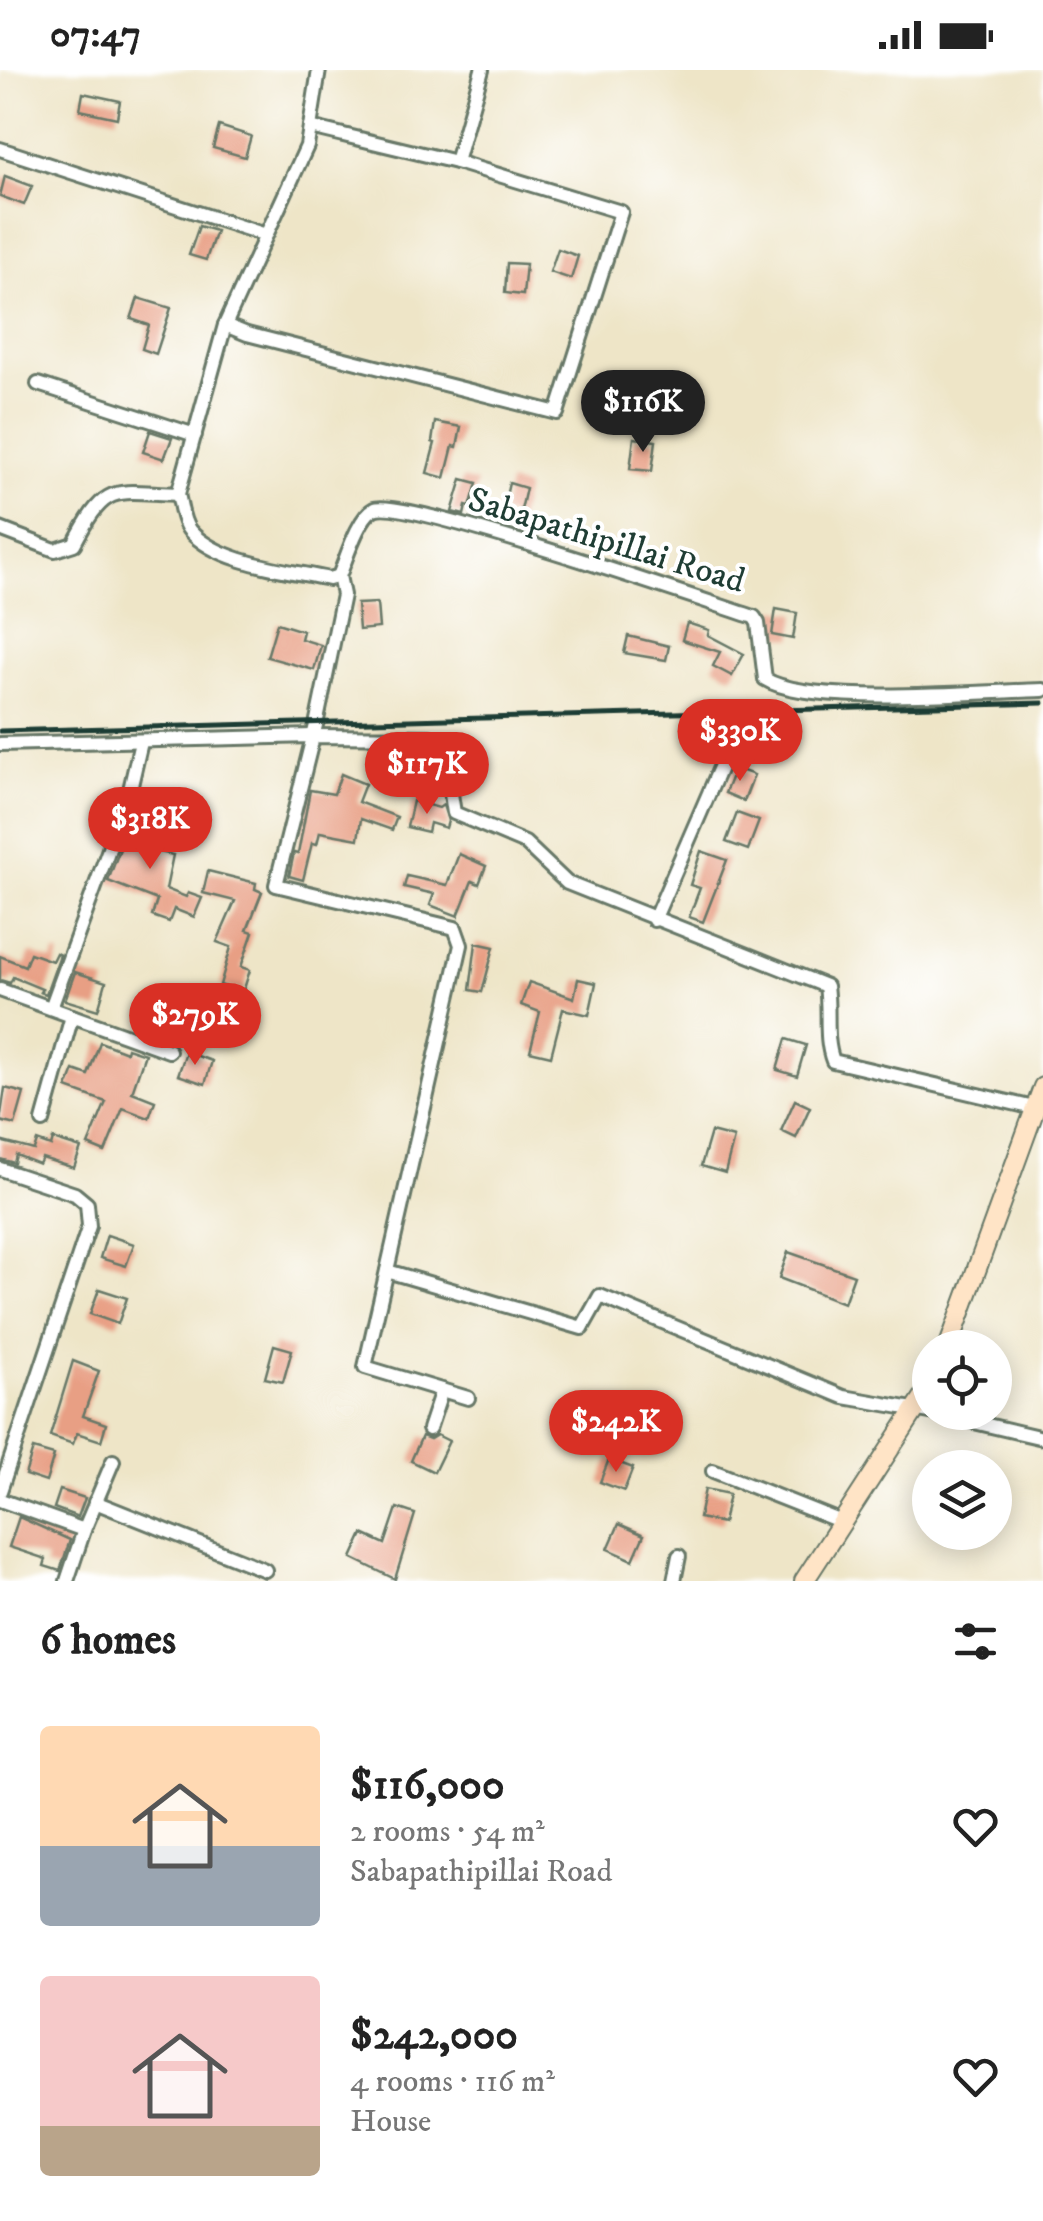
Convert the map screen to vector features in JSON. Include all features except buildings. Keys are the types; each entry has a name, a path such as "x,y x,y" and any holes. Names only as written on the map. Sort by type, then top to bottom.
{"main road":[{"path":"954,1330 1043,1086"},
{"path":"804,1581 842,1522 912,1428"}],"street":[{"path":"319,70 306,146 225,325 178,494 186,528 202,542 246,562 330,578 339,576 343,595 276,885 455,928 461,945 365,1367 468,1398"},
{"path":"456,162 482,70"},
{"path":"225,325 247,334 558,413 621,212 456,162 310,127"},
{"path":"0,148 266,235"},
{"path":"38,384 195,435"},
{"path":"0,530 55,550 74,544 99,503 114,492 178,494"},
{"name":"Sabapathipillai Road","path":"339,576 363,518 373,509 390,506 457,522 754,617 765,679 776,686 824,695 1043,690"},
{"path":"0,744 429,737 446,762 454,813 526,843 567,882 826,986 830,1028 827,1046 832,1061 1034,1108"},
{"path":"51,1008 128,794 141,742"},
{"path":"654,920 722,762"},
{"path":"0,990 168,1051"},
{"path":"44,1121 72,1016"},
{"path":"0,1169 75,1194 88,1204 89,1226 0,1491"},
{"path":"386,1272 582,1328 600,1296 844,1398 912,1409"},
{"path":"429,1429 442,1390"},
{"path":"1008,1430 1043,1438"},
{"path":"67,1581 94,1502 113,1461"},
{"path":"713,1471 842,1522"},
{"path":"0,1500 84,1530"},
{"path":"94,1502 265,1570"},
{"path":"674,1581 679,1556"}],"railway":[{"path":"0,731 1043,703"}]}
